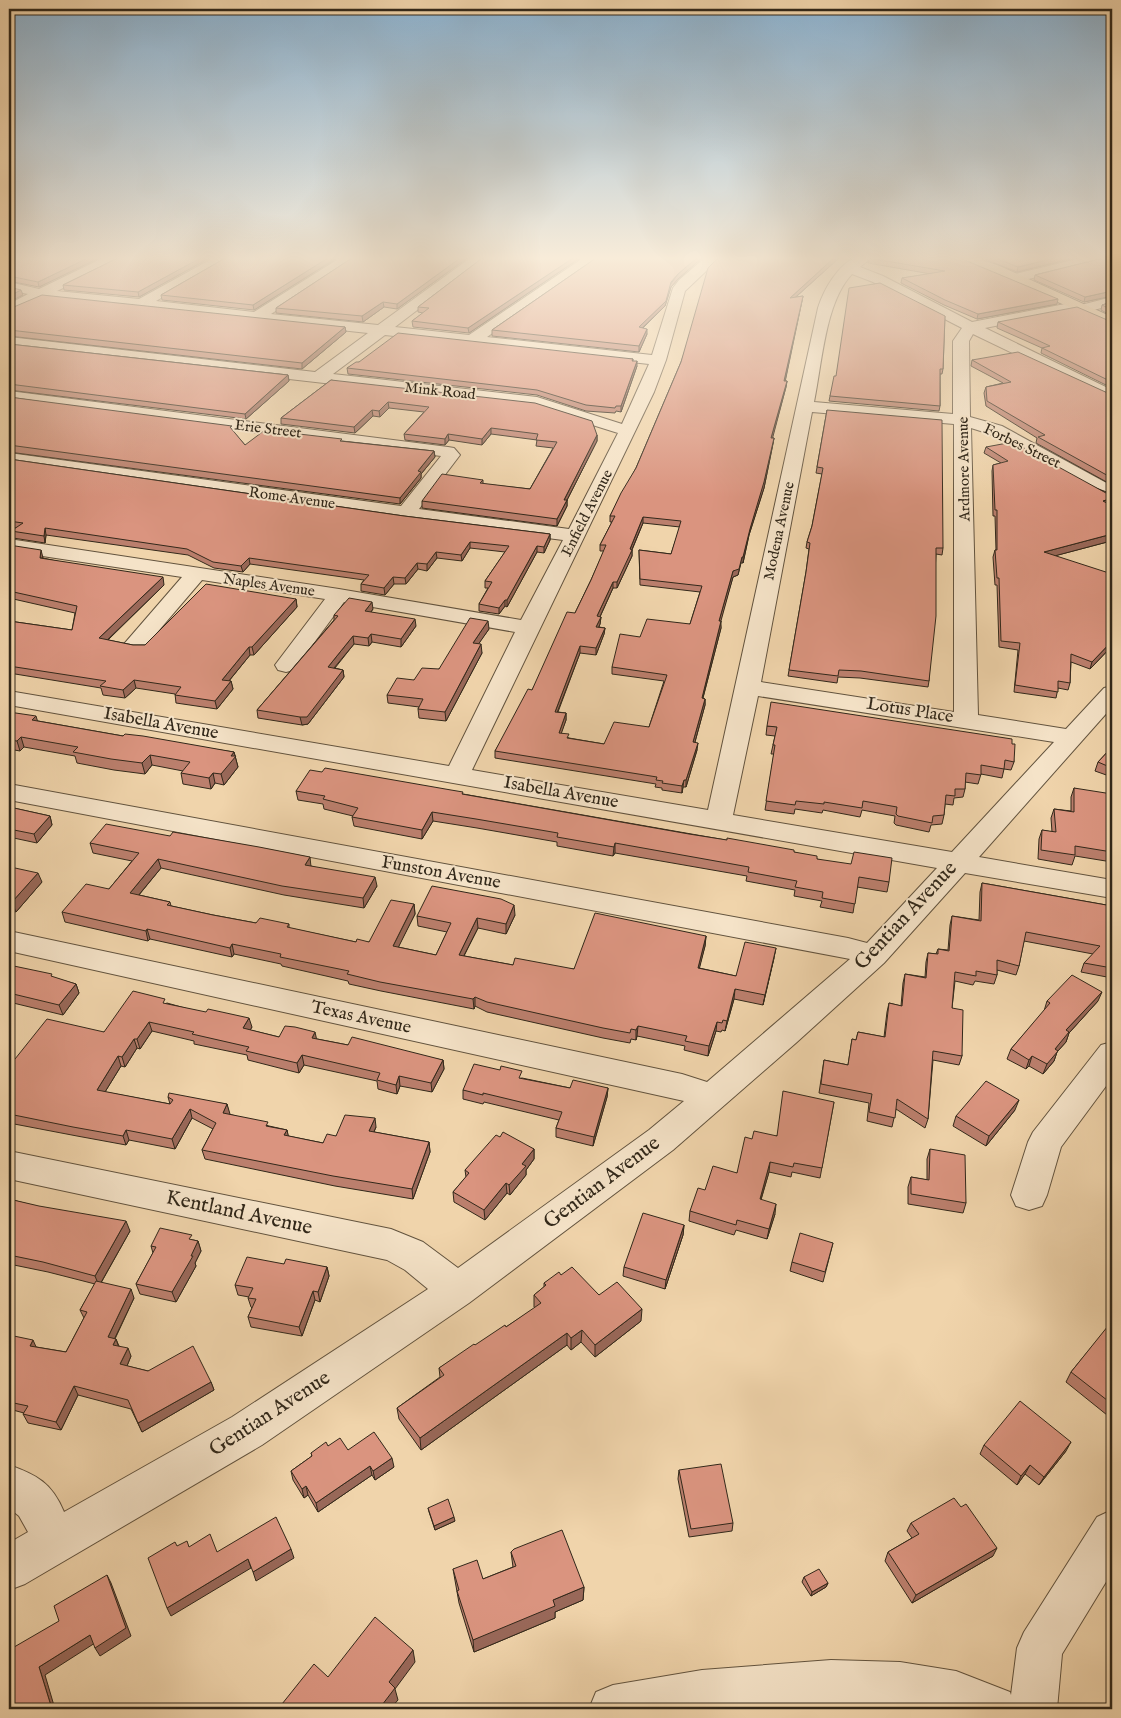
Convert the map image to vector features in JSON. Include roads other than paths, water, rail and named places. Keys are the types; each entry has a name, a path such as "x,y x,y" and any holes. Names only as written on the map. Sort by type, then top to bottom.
{"street":[{"path":"317,378 373,336"},
{"path":"437,336 658,360"},
{"path":"472,340 478,336"},
{"name":"Enfield Avenue","path":"458,776 528,628 628,431 646,392 665,336"},
{"name":"Modena Avenue","path":"718,820 748,687 819,336"},
{"name":"Ardmore Avenue","path":"964,336 961,342 964,420 966,720"},
{"path":"989,336 1112,396"},
{"name":"Mink Road","path":"9,342 536,402 628,431"},
{"name":"Erie Street","path":"9,396 448,452 451,455 405,514"},
{"name":"Forbes Street","path":"806,406 964,420 996,430 1112,493"},
{"name":"Rome Avenue","path":"9,458 405,514 576,536"},
{"name":"Naples Avenue","path":"9,545 340,595 528,628"},
{"path":"135,644 196,574"},
{"path":"286,665 340,595"},
{"name":"Lotus Place","path":"748,687 1071,737"},
{"name":"Gentian Avenue","path":"9,1568 54,1540 154,1486 247,1431 456,1291 661,1140 873,956 1112,693"},
{"name":"Isabella Avenue","path":"9,698 1112,889"},
{"name":"Funston Avenue","path":"9,792 848,948 873,956"},
{"name":"Texas Avenue","path":"9,942 682,1087 712,1097"},
{"path":"1029,1195 1045,1142 1112,1054"},
{"name":"Kentland Avenue","path":"9,1165 391,1245 405,1250 433,1268 456,1291"},
{"path":"9,1486 18,1489 38,1503 54,1540"},
{"path":"1033,1709 1040,1648 1112,1532"},
{"path":"613,1709 702,1694 831,1684 900,1686 956,1695 993,1709"}]}
